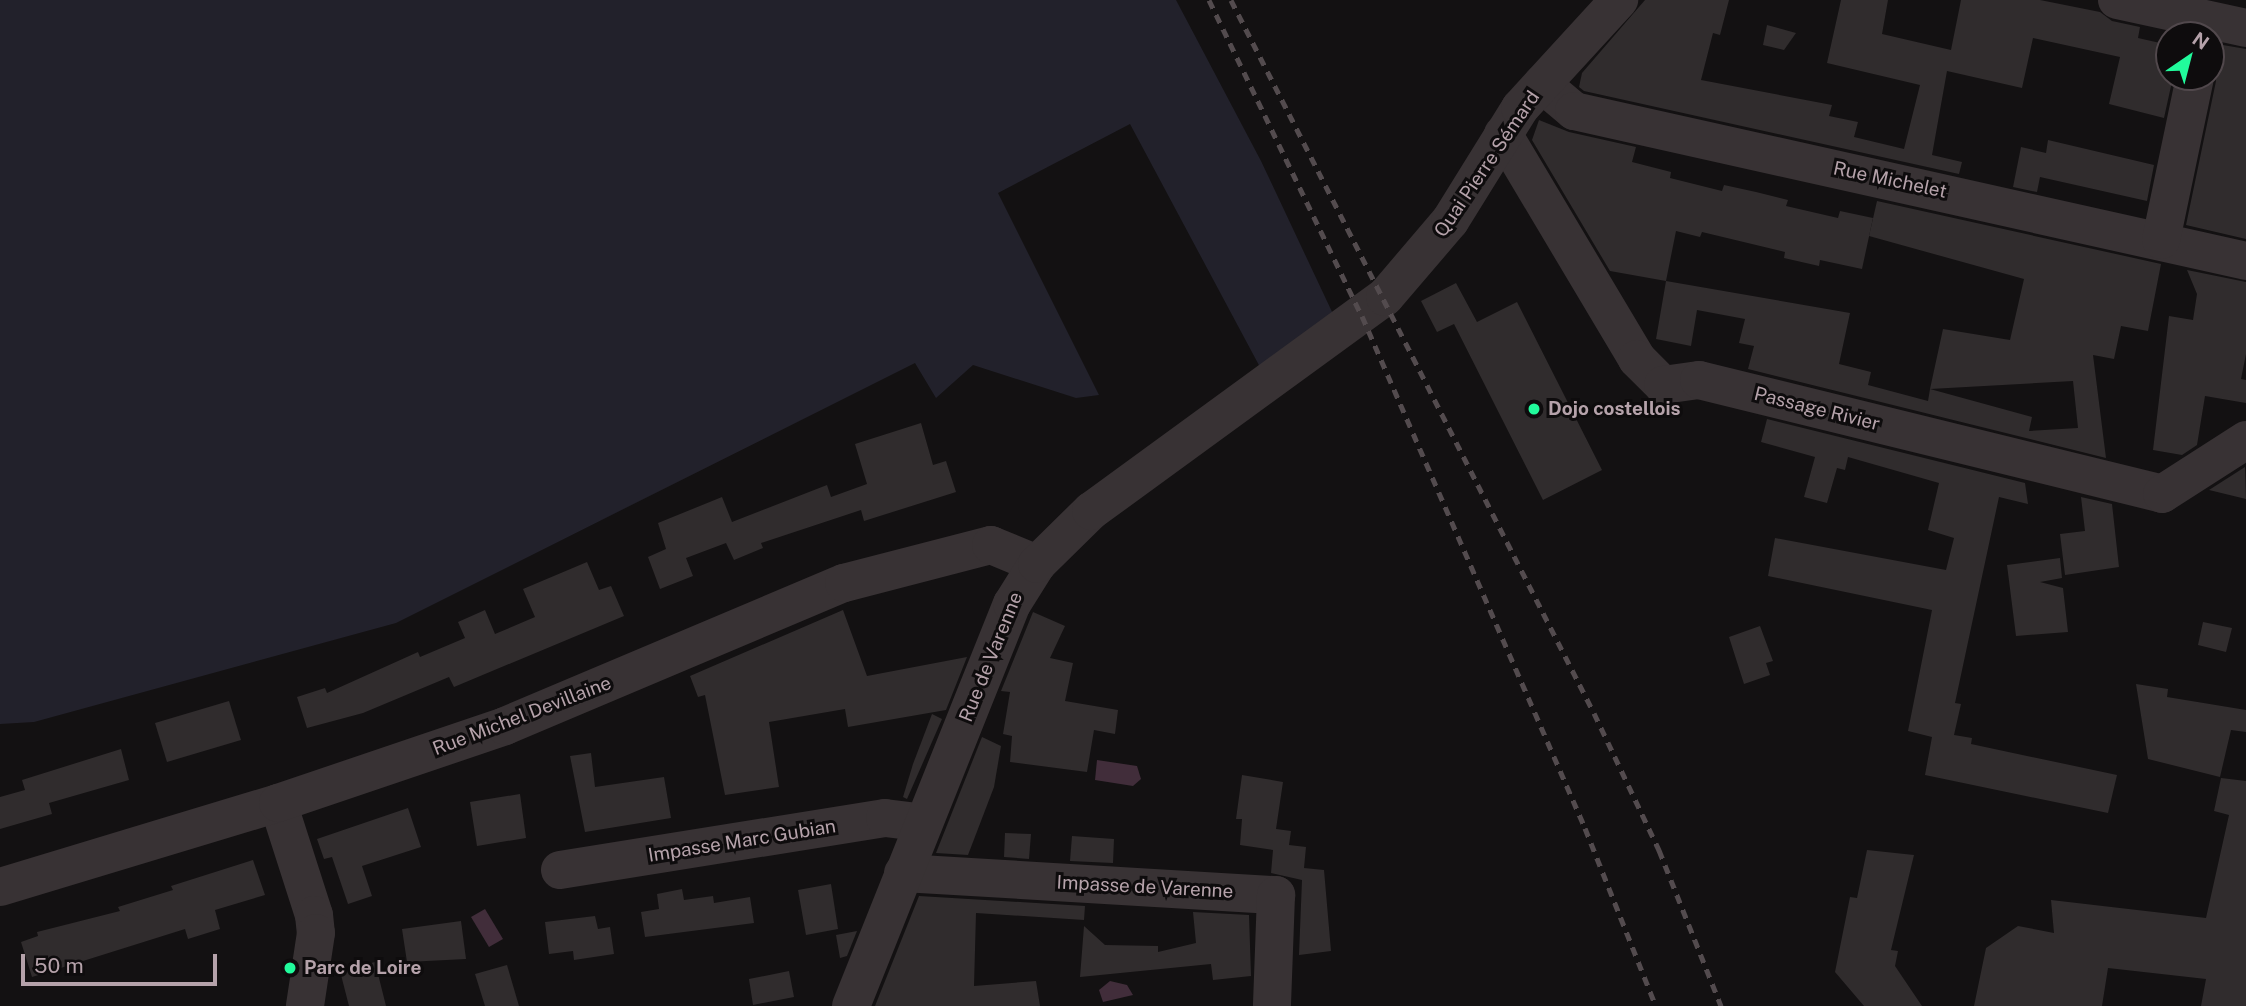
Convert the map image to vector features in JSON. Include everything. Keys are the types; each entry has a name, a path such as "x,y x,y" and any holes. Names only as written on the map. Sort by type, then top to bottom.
{"street":[{"name":"Quai Pierre Sémard","path":"1385,297 1450,221 1503,134 1542,84 1619,0"},
{"path":"2117,0 2246,28"},
{"name":"Rue Michelet","path":"1542,84 1574,111 2246,261"},
{"path":"2161,240 2192,91"},
{"name":"Passage Rivier","path":"1503,134 1637,359 1663,385 1699,380 2162,494 2246,440"},
{"name":"Rue de Varenne","path":"850,1006 1012,604 1037,564 1091,511 1385,297"},
{"name":"Rue Michel Devillaine","path":"0,887 278,803 505,726 844,583 990,545 1037,564"},
{"path":"278,803 314,915 316,933 305,1006"},
{"name":"Impasse Marc Gubian","path":"560,870 885,818 923,823"},
{"name":"Impasse de Varenne","path":"903,873 1276,895 1272,1006"}],"shaded area":[{"path":"0,0 1176,0 1261,161 1334,316 1261,369 1130,124 998,193 1099,395 1076,398 973,365 936,398 915,363 396,623 34,722 0,724"},
{"path":"1097,760 1137,766 1141,779 1133,786 1095,780"},
{"path":"485,909 503,939 489,947 471,917"},
{"path":"1110,981 1127,985 1133,995 1103,1002 1099,990"}],"building":[{"path":"1645,0 1729,0 1720,35 1713,33 1701,80 1832,105 1829,116 1858,122 1854,137 1904,149 1920,85 1827,63 1841,0 1888,0 1882,34 1951,50 1961,0 2040,0 2100,12 2112,21 2140,27 2138,38 2155,42 2155,91 2170,91 2164,118 2109,104 2120,57 2033,38 2022,88 1947,71 1932,155 1962,162 1959,174 1584,91 1579,87 1582,73"},
{"path":"1767,25 1796,33 1784,50 1763,45"},
{"path":"2225,45 2246,49 2246,239 2186,225 2214,91 2225,91"},
{"path":"1539,120 1569,132 1636,147 1632,162 1671,172 1670,178 1722,191 1724,185 1756,192 1788,200 1786,206 1838,218 1840,211 1873,218 1862,269 1820,260 1819,266 1784,258 1785,252 1702,232 1700,237 1676,231 1666,281 1610,271 1532,140"},
{"path":"2048,140 2154,165 2147,201 2040,177 2037,192 2013,187 2021,147 2046,153"},
{"path":"1877,201 2161,264 2148,331 2121,326 2114,359 2093,355 2106,458 1748,369 1754,346 1739,343 1745,319 1697,310 1691,346 1656,339 1666,281 1850,313 1839,364 1871,372 1868,385 1928,401 1930,389 1943,329 2010,340 2024,279 1869,236","holes":["2073,381 2078,428 2029,431 2032,417 1930,389"]},
{"path":"2187,270 2246,282 2246,354 2241,379 2246,380 2246,403 2205,396 2197,445 2182,455 2153,450 2169,316 2193,320 2197,294"},
{"name":"Dojo costellois","path":"1456,283 1477,322 1517,302 1602,470 1543,500 1454,324 1437,332 1421,301"},
{"path":"1767,419 2025,483 2028,504 1999,497 1955,703 1961,704 1954,735 1972,738 1971,744 2117,775 2108,813 1925,775 1932,737 1908,731 1932,610 1768,576 1775,538 1946,570 1954,538 1928,530 1939,483 1848,457 1845,470 1837,468 1827,503 1804,497 1815,457 1761,442"},
{"path":"921,423 933,465 946,461 956,492 864,521 861,510 761,543 763,548 734,560 726,543 686,558 693,576 660,589 648,557 666,549 658,523 722,497 732,522 827,485 831,497 867,484 855,444"},
{"path":"2245,467 2246,499 2209,490"},
{"path":"2081,497 2112,504 2119,567 2065,575 2060,534 2085,531"},
{"path":"2060,558 2062,578 2040,582 2063,588 2068,632 2016,636 2007,565"},
{"path":"587,562 599,590 611,586 624,616 454,687 449,677 363,713 307,728 297,697 325,688 327,693 418,652 420,657 465,638 458,622 485,610 495,634 535,617 523,589"},
{"path":"843,610 867,676 967,657 946,710 848,727 845,709 769,722 779,787 725,795 705,695 698,697 690,676"},
{"path":"1033,612 1065,626 1050,658 1073,663 1065,701 1118,710 1115,734 1094,730 1087,772 1010,762 1012,736 1003,734 1010,692 1001,691"},
{"path":"2203,622 2232,628 2226,652 2198,645"},
{"path":"1760,626 1773,661 1766,663 1770,675 1744,684 1729,637"},
{"path":"2136,684 2168,689 2167,697 2246,710 2246,732 2231,730 2220,777 2148,759"},
{"path":"229,701 241,740 167,762 155,723"},
{"path":"932,714 942,719 907,799 903,797"},
{"path":"982,737 1001,746 994,787 968,855 936,853"},
{"path":"121,749 129,780 49,803 52,814 0,829 0,797 25,790 22,780"},
{"path":"591,753 595,787 664,777 671,818 585,832 570,756"},
{"path":"1242,775 1283,782 1276,829 1291,831 1289,845 1306,847 1304,868 1324,870 1331,951 1299,955 1302,880 1271,873 1273,850 1240,845 1242,819 1236,819"},
{"path":"2221,778 2246,781 2246,1006 2201,1006 2206,979 2108,968 2102,1006 1974,1006 1986,948 2018,926 2054,933 2051,900 2206,918 2229,815 2214,811"},
{"path":"520,794 526,838 477,846 470,802"},
{"path":"408,808 421,847 362,866 372,896 348,904 332,857 324,859 317,839"},
{"path":"1005,833 1031,834 1029,859 1004,857"},
{"path":"1072,836 1114,839 1113,863 1070,861"},
{"path":"1867,850 1914,855 1891,950 1898,951 1895,966 1922,1006 1864,1006 1835,972 1850,897 1857,898"},
{"path":"253,860 265,895 215,910 220,929 188,939 185,929 32,977 21,942 38,936 37,932 120,911 118,907 173,890 171,886"},
{"path":"831,884 838,929 806,935 798,890"},
{"path":"682,889 684,900 713,896 714,903 750,897 754,923 645,937 641,912 659,909 657,894"},
{"path":"919,896 1085,906 1084,920 976,913 974,986 1036,981 1040,1006 875,1006"},
{"path":"1193,912 1249,915 1251,976 1213,980 1211,964 1080,977 1084,926 1105,945 1158,946 1158,952 1196,943"},
{"path":"595,916 598,929 610,927 614,954 574,960 573,951 549,954 545,922"},
{"path":"461,921 466,959 407,962 402,929"},
{"path":"857,931 847,956 840,958 836,935"},
{"path":"375,962 386,1006 349,1006 340,971"},
{"path":"507,965 519,1006 485,1006 475,974"},
{"path":"789,971 794,997 753,1005 749,979"}],"railway":[{"path":"1209,0 1362,316 1585,828 1656,1006"},
{"path":"1231,0 1594,713 1659,850 1721,1006"}],"place":[{"name":"Dojo costellois","path":"1534,409"},
{"name":"Parc de Loire","path":"290,968"}]}
